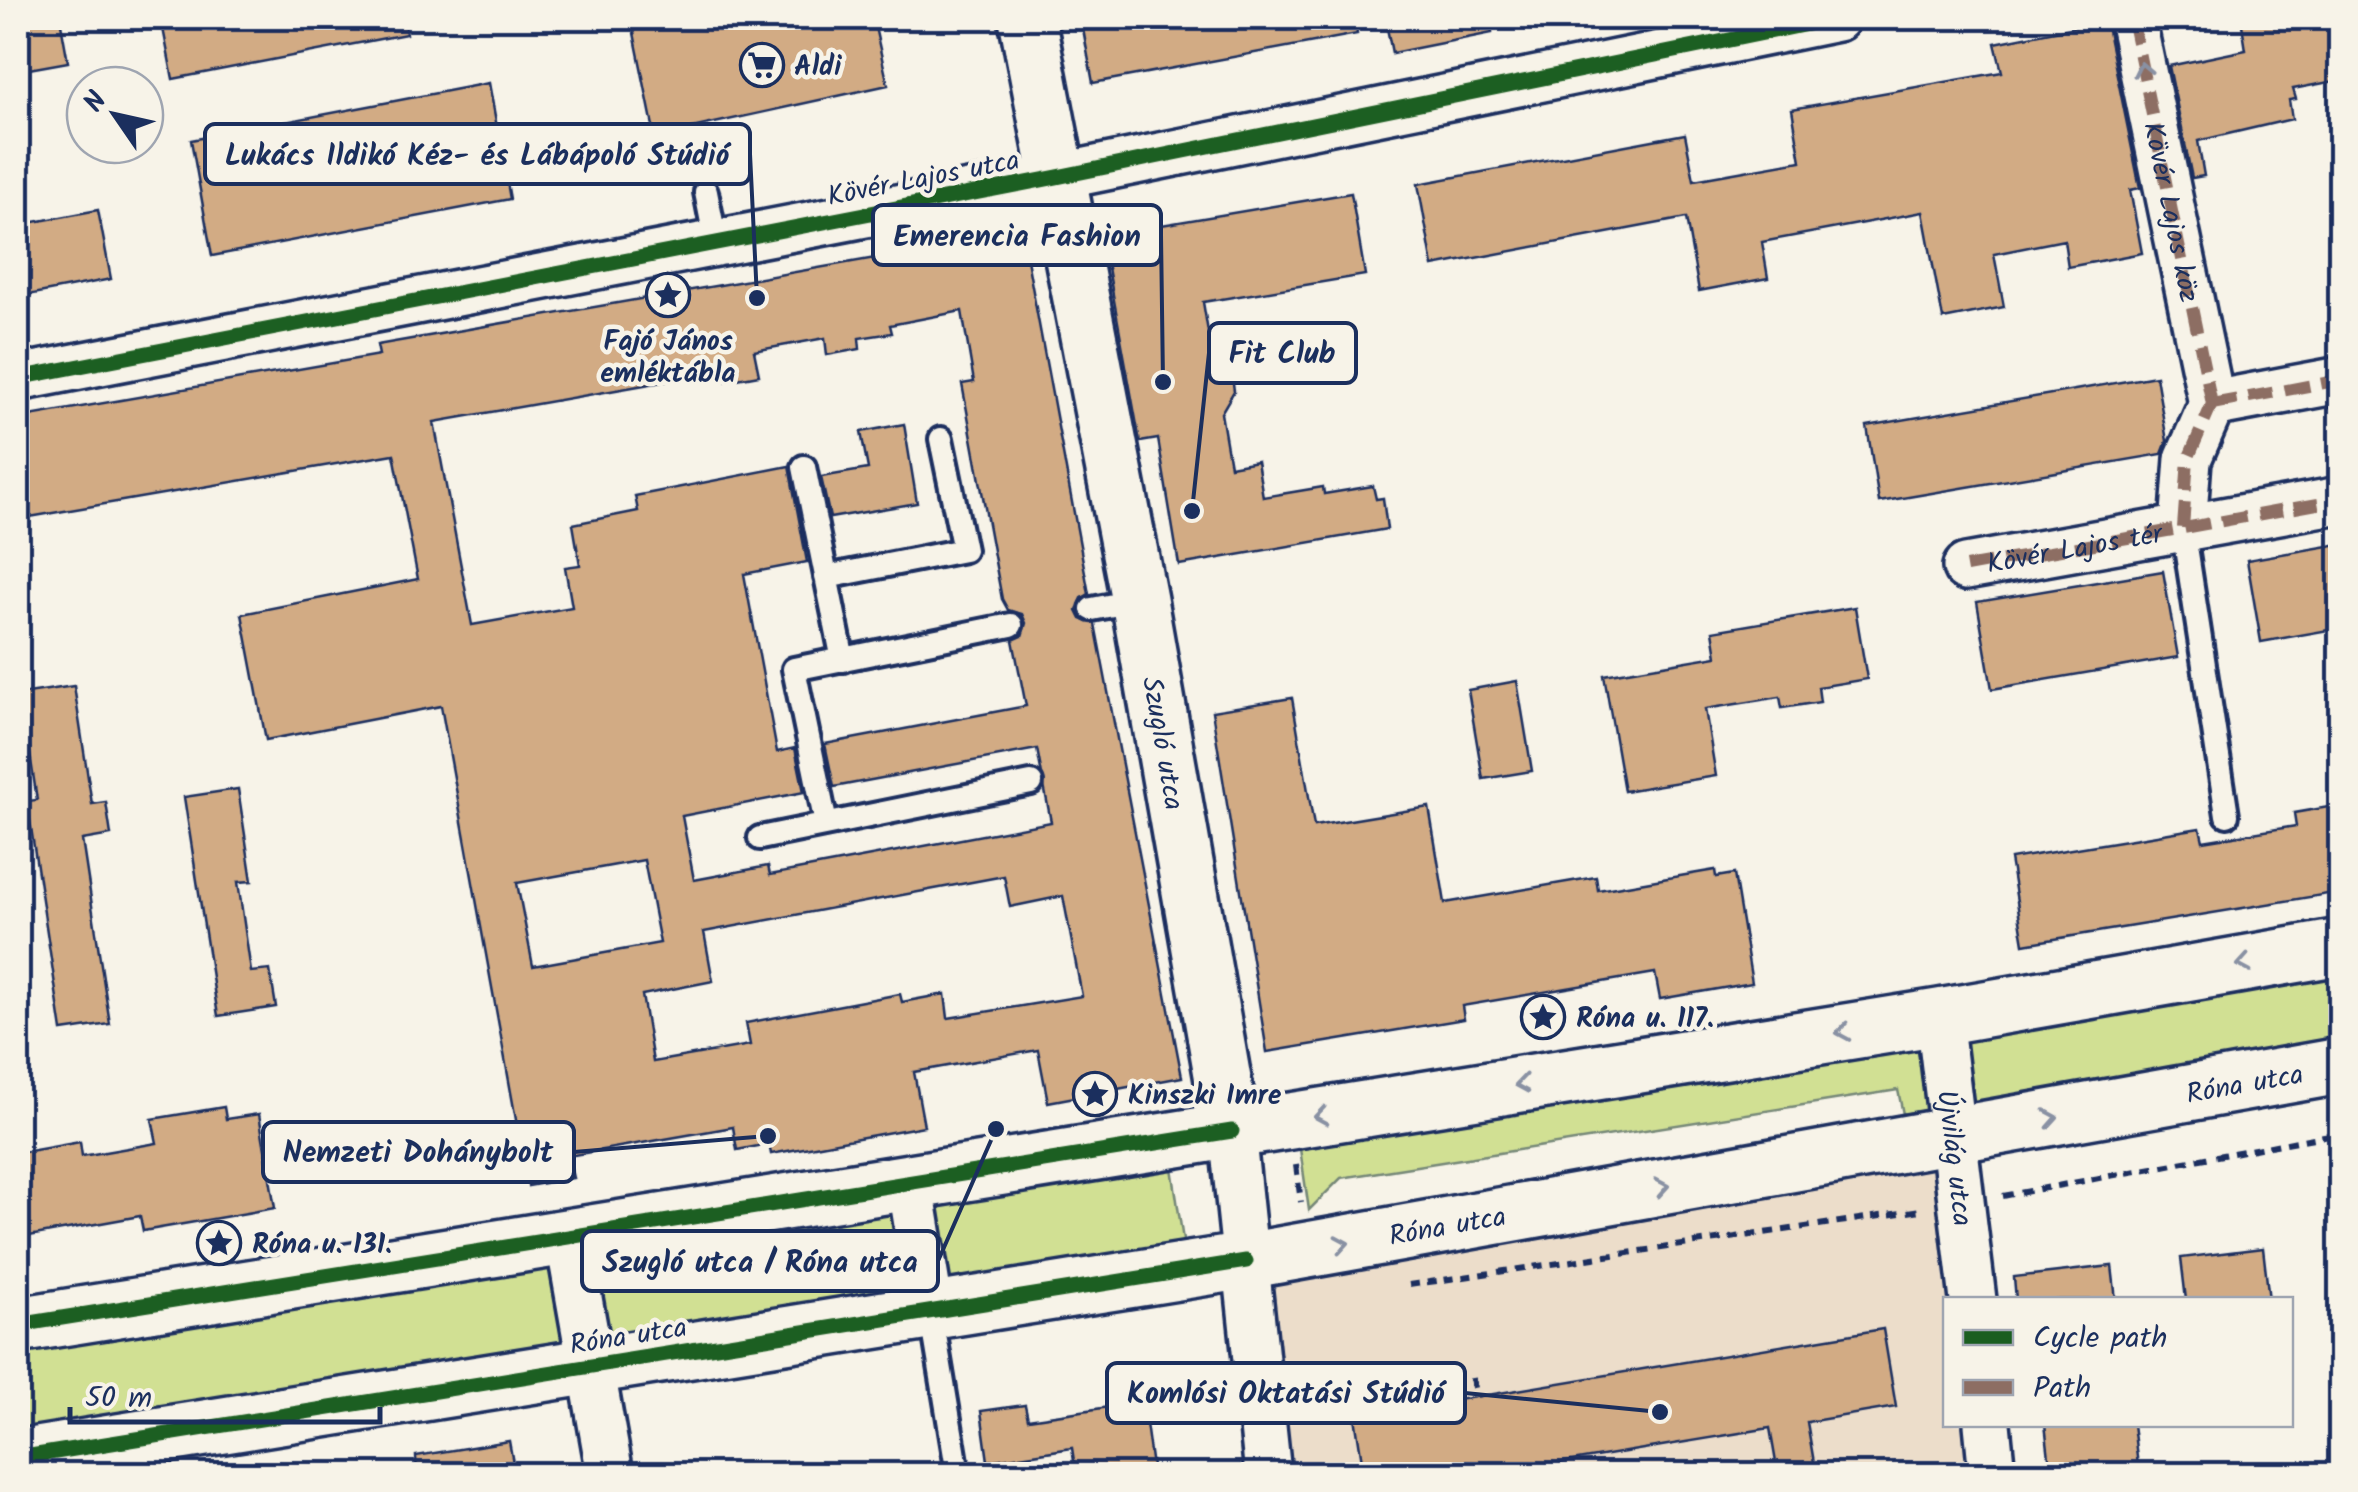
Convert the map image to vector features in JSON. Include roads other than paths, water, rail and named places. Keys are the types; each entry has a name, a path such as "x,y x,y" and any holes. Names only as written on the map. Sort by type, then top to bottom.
{"street":[{"name":"Szugló utca","path":"1026,18 1058,177 1115,604 1232,1130 1268,1474"},
{"name":"Kövér Lajos utca","path":"18,378 1058,177 1836,18"},
{"name":"Kövér Lajos köz","path":"2132,18 2212,404"},
{"path":"2212,404 2340,380"},
{"name":"Kövér Lajos tér","path":"2183,528 2188,459 2212,404"},
{"name":"Kövér Lajos tér","path":"1966,567 2340,500"},
{"path":"18,1325 1939,1017 2340,947"},
{"name":"Újvilág utca","path":"1939,1017 1973,1297"},
{"name":"Róna utca","path":"18,1458 1246,1261 2340,1066"},
{"path":"910,1181 931,1312"},
{"path":"568,1236 610,1474"},
{"path":"1986,1427 1992,1474"}],"lane":[{"path":"706,192 716,243"},
{"path":"826,577 964,550 942,439"},
{"path":"804,467 843,660"},
{"path":"2183,528 2227,815"},
{"path":"826,824 794,669 1011,626"},
{"path":"760,838 1032,783"},
{"path":"931,1312 958,1474"}],"place":[{"name":"Aldi","path":"762,65"},
{"name":"Fajó János emléktábla","path":"668,295"},
{"name":"Lukács Ildikó Kéz- és Lábápoló Stúdió","path":"757,298"},
{"name":"Emerencia Fashion","path":"1163,382"},
{"name":"Fit Club","path":"1192,511"},
{"name":"Róna u. 117.","path":"1543,1017"},
{"name":"Kinszki Imre","path":"1095,1094"},
{"name":"Szugló utca / Róna utca","path":"996,1129"},
{"name":"Nemzeti Dohánybolt","path":"768,1136"},
{"name":"Róna u. 131.","path":"219,1243"},
{"name":"Komlósi Oktatási Stúdió","path":"1660,1412"}]}
